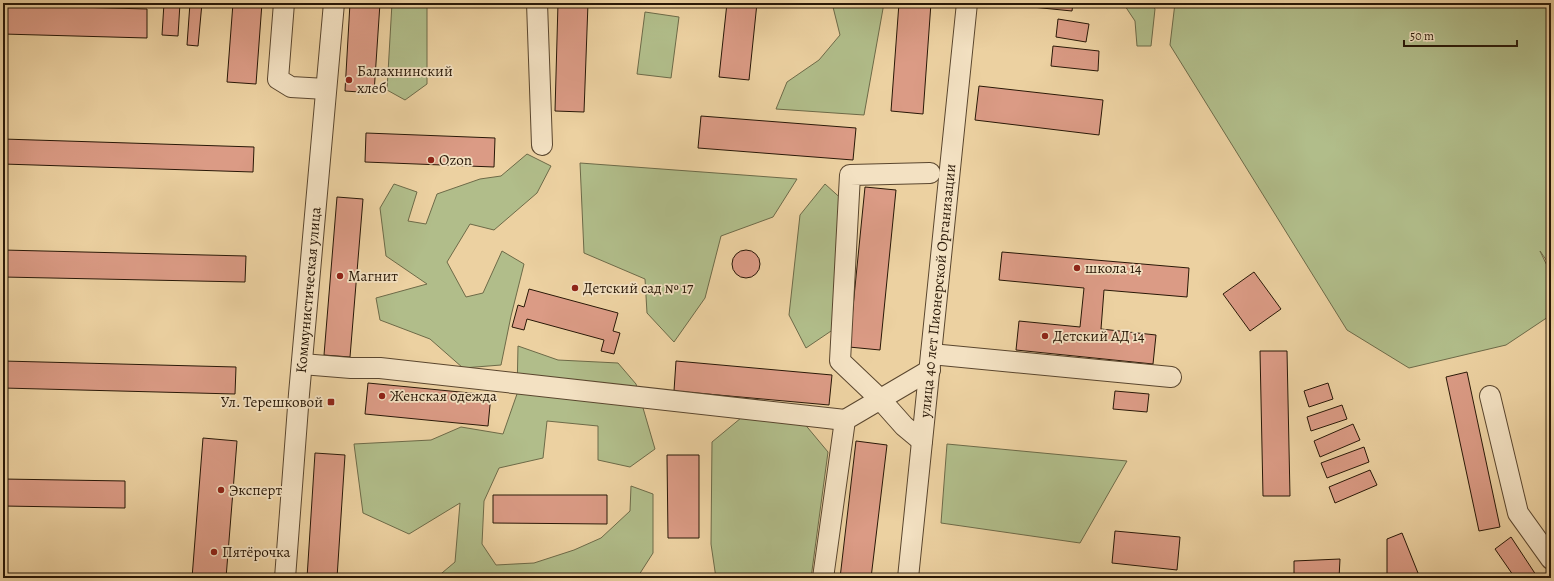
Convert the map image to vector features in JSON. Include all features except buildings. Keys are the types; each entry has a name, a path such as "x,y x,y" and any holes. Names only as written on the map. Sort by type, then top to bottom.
{"street":[{"path":"284,3 278,79 291,87 326,90"},
{"name":"Коммунистическая улица","path":"285,578 302,364 334,3"},
{"path":"537,3 542,145"},
{"name":"улица 40 лет Пионерской Организации","path":"908,578 967,3"},
{"path":"922,441 904,426 880,399 840,361 850,175 930,172"},
{"path":"302,364 388,369 845,420 880,399 930,362 1171,377"},
{"path":"1490,396 1518,513 1551,559"},
{"path":"823,578 845,420"}],"green space":[{"path":"392,3 427,3 427,84 405,100 387,90"},
{"path":"832,3 884,3 864,115 776,109 787,82 819,60 840,35"},
{"path":"1123,3 1151,3 1155,9 1151,46 1137,46 1135,21"},
{"path":"1175,3 1551,3 1551,267 1540,251 1551,274 1551,315 1506,345 1409,368 1347,330 1170,45"},
{"path":"645,12 679,17 671,78 637,74"},
{"path":"527,154 551,166 537,193 494,230 470,224 447,262 466,297 483,293 502,251 524,264 501,365 463,368 430,339 380,320 376,298 427,284 386,256 380,208 394,184 417,192 408,221 426,224 437,194 480,179 501,176"},
{"path":"580,163 797,179 773,217 721,236 705,298 674,342 647,313 645,279 584,253"},
{"path":"825,184 846,203 837,327 806,348 789,315 800,215"},
{"path":"518,346 558,360 618,363 636,384 655,449 630,467 598,460 598,426 547,421 543,458 499,468 484,501 482,544 496,565 534,563 574,550 601,538 630,511 631,486 653,494 653,553 637,578 436,578 455,562 460,503 409,534 363,513 354,444 431,440 461,427 503,434 517,394"},
{"path":"747,413 803,422 828,452 811,578 716,578 711,544 712,442"},
{"path":"947,444 1127,461 1080,543 941,523"}],"place":[{"name":"Балахнинский хлеб","path":"349,80"},
{"name":"Ozon","path":"431,160"},
{"name":"школа 14","path":"1077,268"},
{"name":"Магнит","path":"340,276"},
{"name":"Детский сад № 17","path":"575,288"},
{"name":"Детский АД 14","path":"1045,336"},
{"name":"Женская одежда","path":"382,396"},
{"name":"Ул. Терешковой","path":"331,402"},
{"name":"Эксперт","path":"221,490"},
{"name":"Пятёрочка","path":"214,552"}]}
